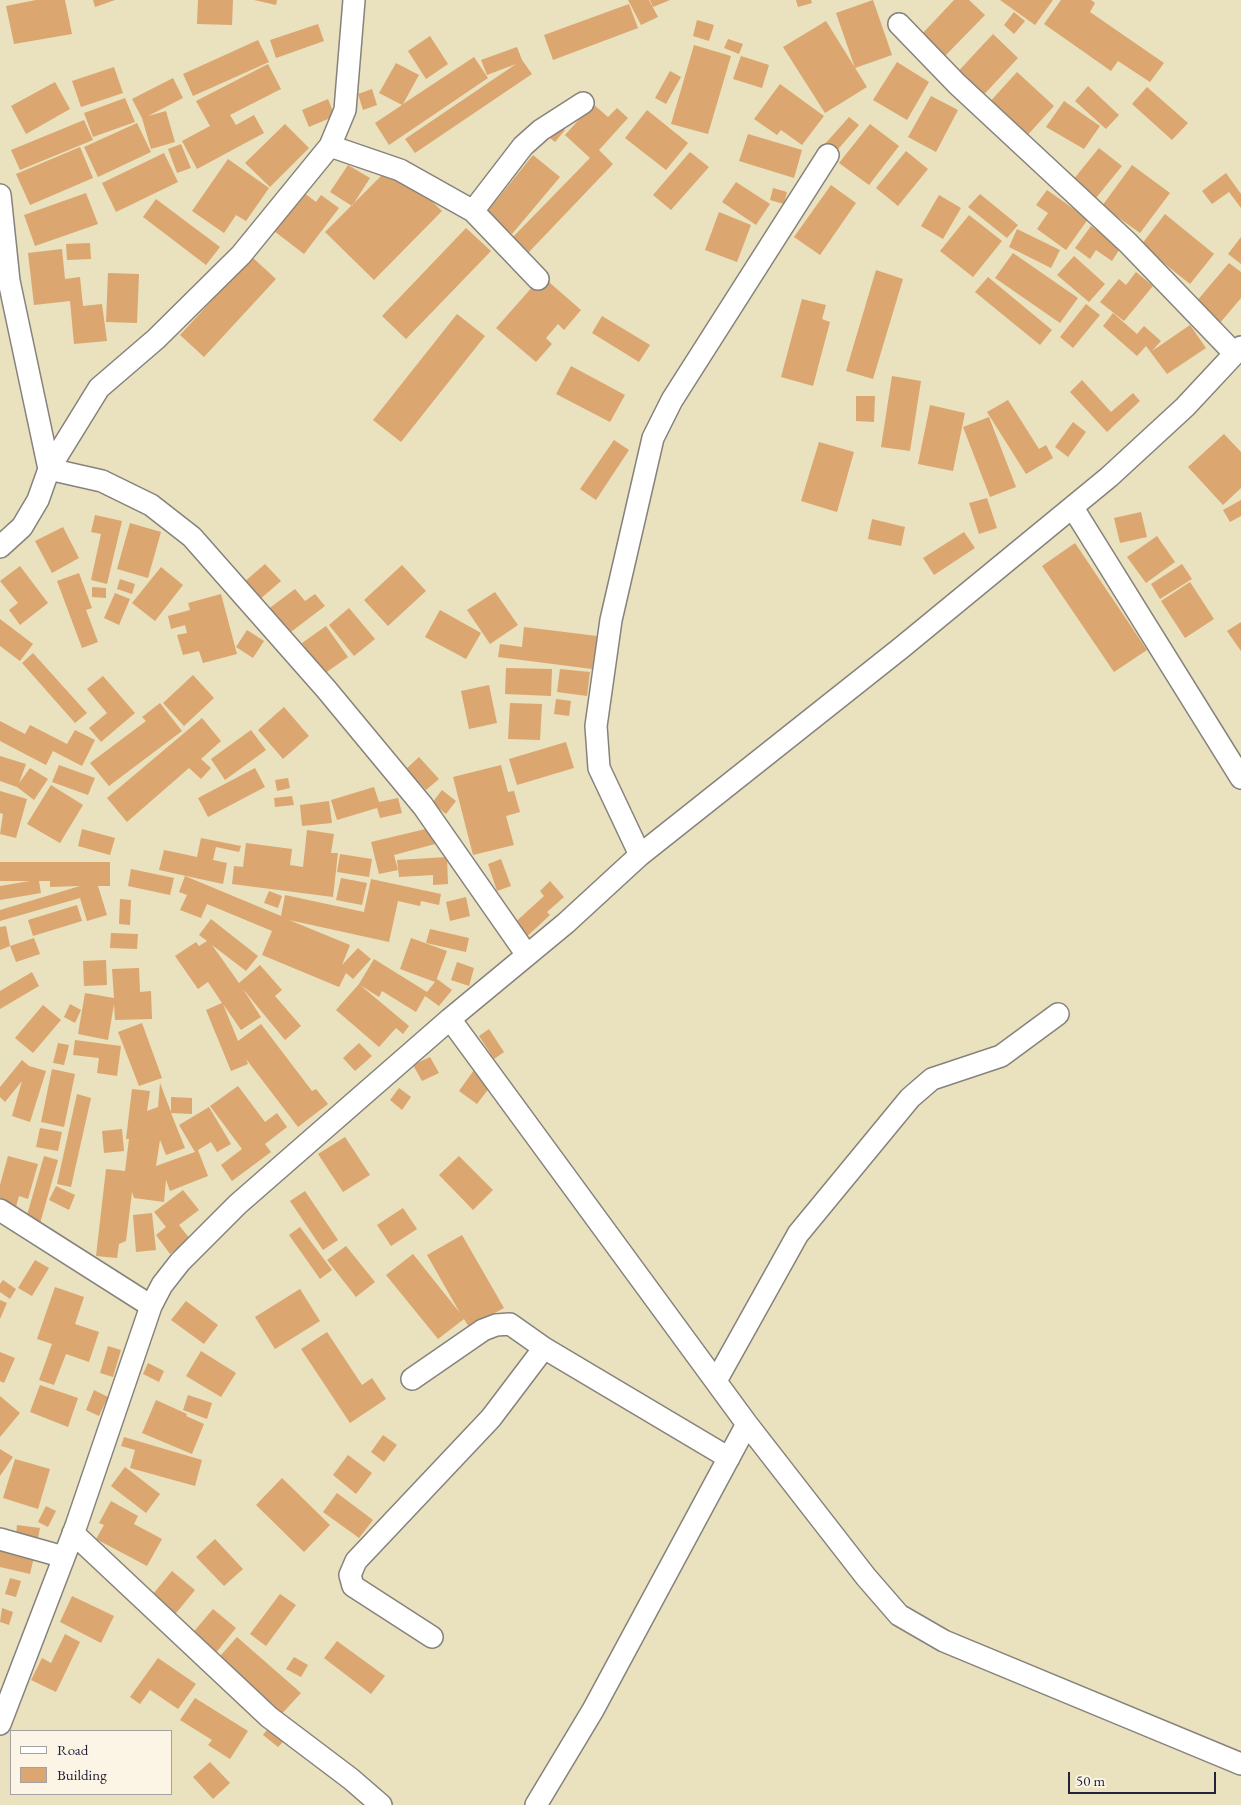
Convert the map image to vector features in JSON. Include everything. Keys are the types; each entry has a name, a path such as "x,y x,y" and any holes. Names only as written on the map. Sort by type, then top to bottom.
{"street":[{"path":"0,547 22,527 38,500 49,469 99,388 156,339 241,255 330,146 345,110 354,0"},
{"path":"0,1724 73,1533 151,1306 162,1285 180,1262 238,1204 450,1019 566,923 640,854 1074,508 1185,407 1238,350 1128,243 957,84 899,24"},
{"path":"472,211 524,146 541,130 583,102"},
{"path":"330,146 400,170 472,211 538,278"},
{"path":"640,854 599,768 596,726 611,620 653,438 672,400 828,155"},
{"path":"0,195 9,281 49,469"},
{"path":"49,469 102,481 151,505 192,537 326,689 423,806 527,955"},
{"path":"1074,508 1241,778"},
{"path":"716,1382 798,1234 910,1098 932,1079 1001,1056 1058,1014"},
{"path":"450,1019 747,1424 866,1578 899,1615 944,1641 1241,1764"},
{"path":"0,1210 151,1306"},
{"path":"412,1378 483,1330 496,1325 510,1324 544,1348 729,1458"},
{"path":"432,1637 353,1586 350,1575 356,1561 491,1418 544,1348"},
{"path":"536,1805 593,1710 747,1424"},
{"path":"73,1533 269,1717 351,1779 380,1805"},
{"path":"0,1539 64,1557"}],"building":[{"path":"36,0 65,0 72,34 14,44 6,6"},
{"path":"93,0 115,0 95,7"},
{"path":"198,0 233,0 232,25 197,24"},
{"path":"254,0 277,0 276,5"},
{"path":"628,0 649,0 658,17 641,25"},
{"path":"650,0 670,0 653,7"},
{"path":"796,0 811,0 812,3 798,7"},
{"path":"873,0 892,55 855,68 836,13"},
{"path":"954,0 969,0 985,15 945,56 922,34"},
{"path":"1000,0 1053,0 1035,25"},
{"path":"1061,0 1091,0 1095,3 1090,12 1164,63 1150,82 1118,61 1111,71 1044,24"},
{"path":"629,4 638,28 553,60 544,35"},
{"path":"1014,12 1025,21 1014,34 1004,25"},
{"path":"697,20 714,25 709,41 693,36"},
{"path":"826,21 867,87 825,113 783,47"},
{"path":"318,24 324,41 276,58 270,40"},
{"path":"993,34 1018,58 978,101 953,77"},
{"path":"430,36 448,64 426,79 408,51"},
{"path":"728,39 743,44 739,54 724,48"},
{"path":"258,40 269,62 193,96 183,74"},
{"path":"694,45 731,56 708,134 671,124"},
{"path":"517,47 522,60 532,74 415,153 405,139 516,64 487,75 481,60"},
{"path":"741,56 769,65 762,88 733,79"},
{"path":"474,57 488,78 389,145 375,123 402,105 379,93 396,63 419,75 403,104"},
{"path":"897,62 929,82 907,120 873,100"},
{"path":"268,64 281,89 230,115 236,125 254,115 264,133 197,169 182,141 210,126 196,101"},
{"path":"114,67 123,93 81,107 72,81"},
{"path":"670,71 681,77 666,104 655,98"},
{"path":"1017,72 1054,106 1024,139 987,105"},
{"path":"173,78 183,98 148,116 166,111 175,142 151,149 142,118 132,99"},
{"path":"55,82 70,109 26,134 11,106"},
{"path":"780,84 824,116 802,145 781,130 777,135 754,119"},
{"path":"1088,86 1119,115 1106,129 1075,101"},
{"path":"1147,87 1188,123 1172,140 1132,104"},
{"path":"372,89 377,105 363,110 358,94"},
{"path":"931,96 958,110 936,152 908,137"},
{"path":"125,98 135,122 93,137 84,113"},
{"path":"328,99 335,116 309,127 302,110"},
{"path":"1064,101 1100,126 1084,149 1046,127"},
{"path":"593,104 608,117 617,108 628,118 599,150 613,164 528,253 512,238 590,158 565,135"},
{"path":"647,110 688,143 666,170 625,138"},
{"path":"849,117 859,125 834,154 824,145"},
{"path":"84,120 93,140 20,170 11,150"},
{"path":"555,122 565,130 555,142 545,134"},
{"path":"137,123 151,152 98,177 84,147"},
{"path":"285,124 309,148 270,187 245,163"},
{"path":"870,124 899,146 869,185 839,163"},
{"path":"748,134 802,150 794,178 739,161"},
{"path":"181,144 191,168 177,173 168,149"},
{"path":"80,147 93,178 30,205 16,174"},
{"path":"1099,148 1122,166 1096,198 1073,180"},
{"path":"906,151 928,169 898,206 876,188"},
{"path":"690,152 709,167 671,210 653,195"},
{"path":"164,153 178,182 116,212 102,183"},
{"path":"533,155 560,177 512,234 486,213"},
{"path":"228,159 269,188 246,221 236,215 224,233 192,211"},
{"path":"393,164 442,211 374,280 325,232"},
{"path":"348,165 370,178 352,206 330,192"},
{"path":"1132,165 1170,193 1140,233 1102,206"},
{"path":"1226,173 1241,194 1241,208 1229,192 1212,204 1202,191"},
{"path":"736,182 770,204 756,225 722,202"},
{"path":"831,185 856,203 820,255 794,237"},
{"path":"773,188 787,192 784,204 770,200"},
{"path":"1047,190 1088,219 1066,250 1037,229 1048,213 1036,205"},
{"path":"303,192 316,202 321,195 339,208 304,254 274,231"},
{"path":"86,193 98,224 35,246 24,215"},
{"path":"980,194 1018,225 1007,238 968,207"},
{"path":"939,195 961,208 943,239 921,226"},
{"path":"156,199 220,247 206,265 143,217"},
{"path":"719,212 751,225 737,262 705,250"},
{"path":"1165,214 1214,254 1190,284 1141,245"},
{"path":"969,215 1002,241 973,277 940,251"},
{"path":"1091,226 1121,247 1112,261 1096,250 1090,259 1075,248"},
{"path":"466,228 491,251 406,339 382,316"},
{"path":"1017,229 1060,250 1051,268 1009,247"},
{"path":"1241,237 1241,264 1228,254"},
{"path":"90,243 91,259 67,260 66,244"},
{"path":"62,249 65,279 80,277 83,306 102,304 107,341 74,344 70,301 34,305 28,253"},
{"path":"1013,253 1078,298 1060,323 995,278"},
{"path":"1074,256 1105,284 1089,302 1057,275"},
{"path":"252,257 276,279 204,357 180,335"},
{"path":"1229,263 1241,272 1241,298 1220,323 1196,302"},
{"path":"876,270 903,279 873,379 846,371"},
{"path":"1136,272 1153,286 1124,321 1100,302 1119,279 1126,285"},
{"path":"108,273 139,274 137,323 106,322"},
{"path":"542,276 581,310 564,330 558,324 546,338 552,344 536,362 496,328"},
{"path":"988,277 1052,330 1040,345 975,292"},
{"path":"802,299 826,305 822,319 830,322 813,386 781,377"},
{"path":"1086,304 1100,315 1073,348 1060,337"},
{"path":"1113,313 1137,334 1144,326 1161,341 1152,351 1190,325 1206,348 1167,374 1146,346 1137,356 1103,326"},
{"path":"457,314 485,336 401,442 373,420"},
{"path":"602,316 650,345 639,362 592,333"},
{"path":"571,366 625,395 610,422 556,394"},
{"path":"892,376 921,381 910,451 881,447"},
{"path":"1082,380 1111,412 1133,393 1140,401 1107,432 1070,392"},
{"path":"856,396 875,396 874,422 856,421"},
{"path":"1008,400 1039,449 1046,445 1053,458 1026,474 987,412"},
{"path":"930,405 965,413 953,471 918,464"},
{"path":"989,417 1016,487 990,497 963,427"},
{"path":"1073,422 1086,432 1068,457 1055,447"},
{"path":"1224,434 1241,452 1241,488 1223,505 1188,467"},
{"path":"614,440 629,450 596,500 580,489"},
{"path":"819,442 854,452 837,512 801,501"},
{"path":"987,498 997,528 979,534 969,503"},
{"path":"1241,500 1241,516 1230,522 1223,510"},
{"path":"1141,512 1147,537 1120,543 1114,518"},
{"path":"95,515 122,521 107,584 91,580 101,534 91,532"},
{"path":"872,519 905,527 901,546 868,539"},
{"path":"130,523 161,532 148,578 117,569"},
{"path":"63,527 79,558 52,573 35,541"},
{"path":"964,532 975,548 934,575 923,558"},
{"path":"1157,536 1175,562 1146,583 1127,557"},
{"path":"1075,543 1147,650 1114,672 1042,566"},
{"path":"265,564 281,581 259,600 243,583"},
{"path":"1182,564 1192,579 1160,599 1151,584"},
{"path":"402,565 426,591 388,626 364,600"},
{"path":"20,566 48,603 20,625 9,610 18,603 0,581"},
{"path":"161,567 183,585 155,621 132,603"},
{"path":"79,573 92,608 86,610 98,642 82,648 57,581"},
{"path":"120,579 135,584 132,594 117,589"},
{"path":"1190,582 1214,619 1185,638 1161,601"},
{"path":"92,587 106,588 106,598 92,597"},
{"path":"295,589 305,601 315,594 325,606 287,635 267,610"},
{"path":"495,592 518,625 490,644 467,610"},
{"path":"115,593 130,599 119,625 104,618"},
{"path":"221,594 237,654 203,663 199,651 183,655 177,635 187,633 185,625 171,629 168,616 190,610 188,603"},
{"path":"349,608 375,639 354,656 329,625"},
{"path":"440,610 481,633 466,659 425,637"},
{"path":"0,619 33,644 20,661 0,646"},
{"path":"1241,622 1241,651 1227,631"},
{"path":"326,626 348,657 324,674 302,643"},
{"path":"524,627 597,636 592,669 498,657 500,644 522,647"},
{"path":"247,630 264,641 253,658 236,647"},
{"path":"33,653 87,713 75,723 22,663"},
{"path":"506,668 552,669 551,696 505,694"},
{"path":"560,669 590,672 587,696 557,692"},
{"path":"193,675 214,698 184,726 163,703"},
{"path":"103,676 135,713 101,742 89,728 107,713 87,689"},
{"path":"489,685 497,723 469,729 461,691"},
{"path":"556,699 571,701 569,716 554,714"},
{"path":"160,703 182,731 109,786 90,763 146,721 142,717"},
{"path":"510,703 542,704 540,740 508,739"},
{"path":"284,707 309,736 283,759 258,730"},
{"path":"202,718 221,741 201,759 211,768 201,779 189,768 127,822 107,798"},
{"path":"0,721 25,734 30,725 67,744 75,730 95,740 82,766 53,751 46,765 0,741"},
{"path":"251,730 266,750 225,780 211,759"},
{"path":"566,742 574,768 517,785 509,759"},
{"path":"0,756 26,764 19,783 30,768 48,779 34,800 17,787 0,781"},
{"path":"419,757 439,779 426,790 406,769"},
{"path":"59,765 95,778 88,795 52,782"},
{"path":"501,765 508,792 514,791 520,812 506,816 514,845 473,855 453,777"},
{"path":"255,768 265,787 208,817 198,798"},
{"path":"288,778 290,788 277,791 275,780"},
{"path":"51,785 83,805 60,843 27,824"},
{"path":"374,787 379,802 398,798 402,813 380,818 377,808 337,820 331,800"},
{"path":"442,790 456,801 446,814 432,803"},
{"path":"0,791 27,799 16,838 0,834 3,814 0,813"},
{"path":"292,796 294,805 275,807 274,798"},
{"path":"329,801 332,823 302,826 300,805"},
{"path":"430,828 435,844 394,855 398,870 379,874 371,842"},
{"path":"82,829 115,838 110,855 78,846"},
{"path":"307,830 334,834 331,853 338,853 333,897 232,884 234,866 243,867 246,843 292,849 290,865 303,867"},
{"path":"201,838 241,846 239,852 216,847 213,860 227,863 223,884 159,870 164,850 197,857"},
{"path":"340,854 372,859 369,877 337,872"},
{"path":"447,857 448,884 433,885 433,875 399,877 397,860"},
{"path":"501,859 511,886 497,891 488,864"},
{"path":"0,862 110,862 110,886 98,886 107,915 87,921 80,898 0,921 0,910 80,886 50,887 50,881 39,881 41,893 0,900 0,886 30,881 0,881"},
{"path":"131,869 174,878 170,895 128,886"},
{"path":"185,876 281,916 285,895 364,912 371,879 441,894 439,905 421,901 420,906 398,901 389,942 289,920 350,945 342,965 358,948 371,959 353,979 346,973 339,987 262,955 272,931 207,904 201,918 180,910 187,895 179,892"},
{"path":"341,878 367,883 362,905 336,900"},
{"path":"550,881 564,897 547,912 550,915 522,941 510,927 544,896 540,891"},
{"path":"269,891 282,896 278,908 264,903"},
{"path":"466,897 470,916 450,921 446,902"},
{"path":"120,899 131,900 130,925 119,924"},
{"path":"77,905 82,921 33,936 28,920"},
{"path":"211,919 258,956 246,971 212,945 239,983 260,965 282,990 275,996 301,1026 285,1040 243,989 261,1017 241,1030 223,1004 238,1041 261,1024 312,1091 316,1089 328,1104 298,1127 246,1059 248,1064 231,1071 206,1010 222,1003 208,982 198,989 175,956 196,942 199,946 207,941 199,935"},
{"path":"6,926 10,946 0,950 0,927"},
{"path":"430,929 469,938 466,952 426,943"},
{"path":"111,933 138,934 137,949 110,948"},
{"path":"34,938 40,954 16,962 10,946"},
{"path":"411,938 447,951 436,981 437,979 452,990 439,1006 425,996 416,1012 382,991 379,997 360,985 409,1026 403,1034 396,1028 379,1047 336,1010 359,984 374,959 427,992 435,982 400,969"},
{"path":"106,960 107,985 84,986 83,961"},
{"path":"457,962 474,968 469,986 451,980"},
{"path":"139,968 140,992 151,991 152,1019 115,1020 114,1004 108,1040 78,1034 85,993 114,998 112,969"},
{"path":"32,972 39,986 0,1009 0,991"},
{"path":"70,1004 81,1010 75,1023 64,1017"},
{"path":"43,1005 61,1020 33,1053 15,1038"},
{"path":"142,1023 162,1078 139,1086 118,1032"},
{"path":"489,1029 504,1052 494,1059 479,1036"},
{"path":"75,1040 121,1046 117,1076 97,1073 99,1058 73,1055"},
{"path":"58,1043 69,1045 64,1065 53,1063"},
{"path":"359,1043 372,1056 355,1071 343,1058"},
{"path":"430,1057 439,1073 422,1081 413,1065"},
{"path":"22,1060 29,1066 46,1071 30,1122 12,1116 22,1081 5,1102 0,1097 0,1087"},
{"path":"52,1069 75,1074 64,1127 41,1122"},
{"path":"474,1070 493,1083 477,1104 459,1091"},
{"path":"160,1083 171,1112 171,1097 192,1098 192,1114 171,1113 185,1148 166,1155 160,1140 156,1166 195,1152 179,1125 209,1107 231,1144 217,1152 211,1142 198,1150 208,1176 170,1191 166,1180 164,1202 134,1198 132,1192 126,1241 119,1244 117,1258 96,1256 106,1169 125,1171 129,1139 126,1139 132,1089 150,1091 147,1111 158,1107"},
{"path":"238,1086 265,1122 277,1113 287,1127 265,1144 271,1152 232,1181 221,1165 242,1149 210,1106"},
{"path":"399,1088 411,1097 402,1110 390,1100"},
{"path":"77,1094 91,1098 71,1187 57,1184"},
{"path":"40,1128 62,1132 58,1151 36,1147"},
{"path":"122,1129 124,1151 104,1153 102,1131"},
{"path":"345,1137 370,1175 343,1192 318,1154"},
{"path":"8,1156 38,1164 28,1199 19,1196 13,1218 0,1215 0,1185"},
{"path":"44,1156 58,1160 37,1234 23,1229"},
{"path":"459,1156 493,1190 473,1210 439,1175"},
{"path":"56,1186 75,1195 69,1210 49,1200"},
{"path":"183,1190 199,1210 179,1225 190,1239 170,1254 156,1235 166,1227 154,1212"},
{"path":"305,1191 338,1240 323,1250 290,1201"},
{"path":"403,1208 417,1229 391,1246 377,1225"},
{"path":"152,1213 156,1250 136,1252 133,1215"},
{"path":"300,1227 332,1270 320,1279 289,1235"},
{"path":"462,1235 504,1308 469,1327 464,1319 438,1339 386,1275 413,1254 460,1313 427,1255"},
{"path":"346,1246 375,1282 356,1297 327,1260"},
{"path":"35,1260 49,1268 32,1296 18,1288"},
{"path":"3,1280 16,1289 10,1299 0,1292 0,1284"},
{"path":"55,1287 84,1297 75,1324 99,1332 89,1362 66,1354 54,1385 39,1380 52,1344 37,1339"},
{"path":"300,1289 320,1321 275,1349 255,1317"},
{"path":"0,1300 7,1303 0,1319"},
{"path":"186,1301 218,1325 204,1344 171,1320"},
{"path":"327,1332 362,1385 372,1378 386,1399 350,1423 301,1349"},
{"path":"108,1346 121,1350 113,1377 100,1373"},
{"path":"201,1351 236,1373 221,1397 186,1376"},
{"path":"0,1352 15,1358 4,1383 0,1381"},
{"path":"148,1363 164,1371 159,1382 143,1374"},
{"path":"40,1385 78,1398 68,1427 30,1412"},
{"path":"94,1390 108,1397 99,1416 86,1410"},
{"path":"188,1395 212,1403 207,1419 183,1410"},
{"path":"0,1396 20,1413 0,1437"},
{"path":"156,1400 204,1424 192,1454 142,1433"},
{"path":"383,1435 397,1445 384,1462 371,1452"},
{"path":"124,1437 202,1460 195,1486 130,1468 135,1450 121,1446"},
{"path":"0,1449 13,1457 0,1476"},
{"path":"348,1455 372,1473 356,1494 333,1475"},
{"path":"15,1459 50,1469 38,1509 3,1498"},
{"path":"125,1467 160,1494 146,1513 111,1486"},
{"path":"282,1478 330,1525 304,1552 256,1505"},
{"path":"337,1493 373,1520 359,1538 323,1512"},
{"path":"111,1501 138,1516 134,1524 162,1539 147,1566 96,1539 104,1525 99,1523"},
{"path":"46,1506 56,1511 48,1527 38,1522"},
{"path":"17,1525 40,1528 38,1538 16,1535"},
{"path":"215,1539 243,1569 224,1586 196,1557"},
{"path":"0,1549 34,1557 30,1574 0,1567"},
{"path":"172,1571 195,1590 172,1618 149,1599"},
{"path":"10,1578 21,1581 16,1597 5,1594"},
{"path":"280,1594 296,1605 266,1646 250,1634"},
{"path":"72,1596 114,1616 101,1643 60,1622"},
{"path":"2,1608 13,1612 9,1625 0,1622"},
{"path":"213,1609 236,1628 214,1655 190,1636"},
{"path":"65,1634 80,1642 56,1692 31,1680 42,1658 51,1663"},
{"path":"237,1637 301,1693 277,1719 214,1663"},
{"path":"337,1641 385,1676 371,1694 324,1658"},
{"path":"294,1657 308,1665 301,1677 286,1669"},
{"path":"158,1658 196,1684 178,1709 150,1690 140,1704 130,1697"},
{"path":"195,1698 248,1731 230,1759 208,1745 212,1740 180,1720"},
{"path":"270,1726 286,1739 278,1747 263,1735"},
{"path":"210,1762 230,1783 213,1799 193,1777"}]}
